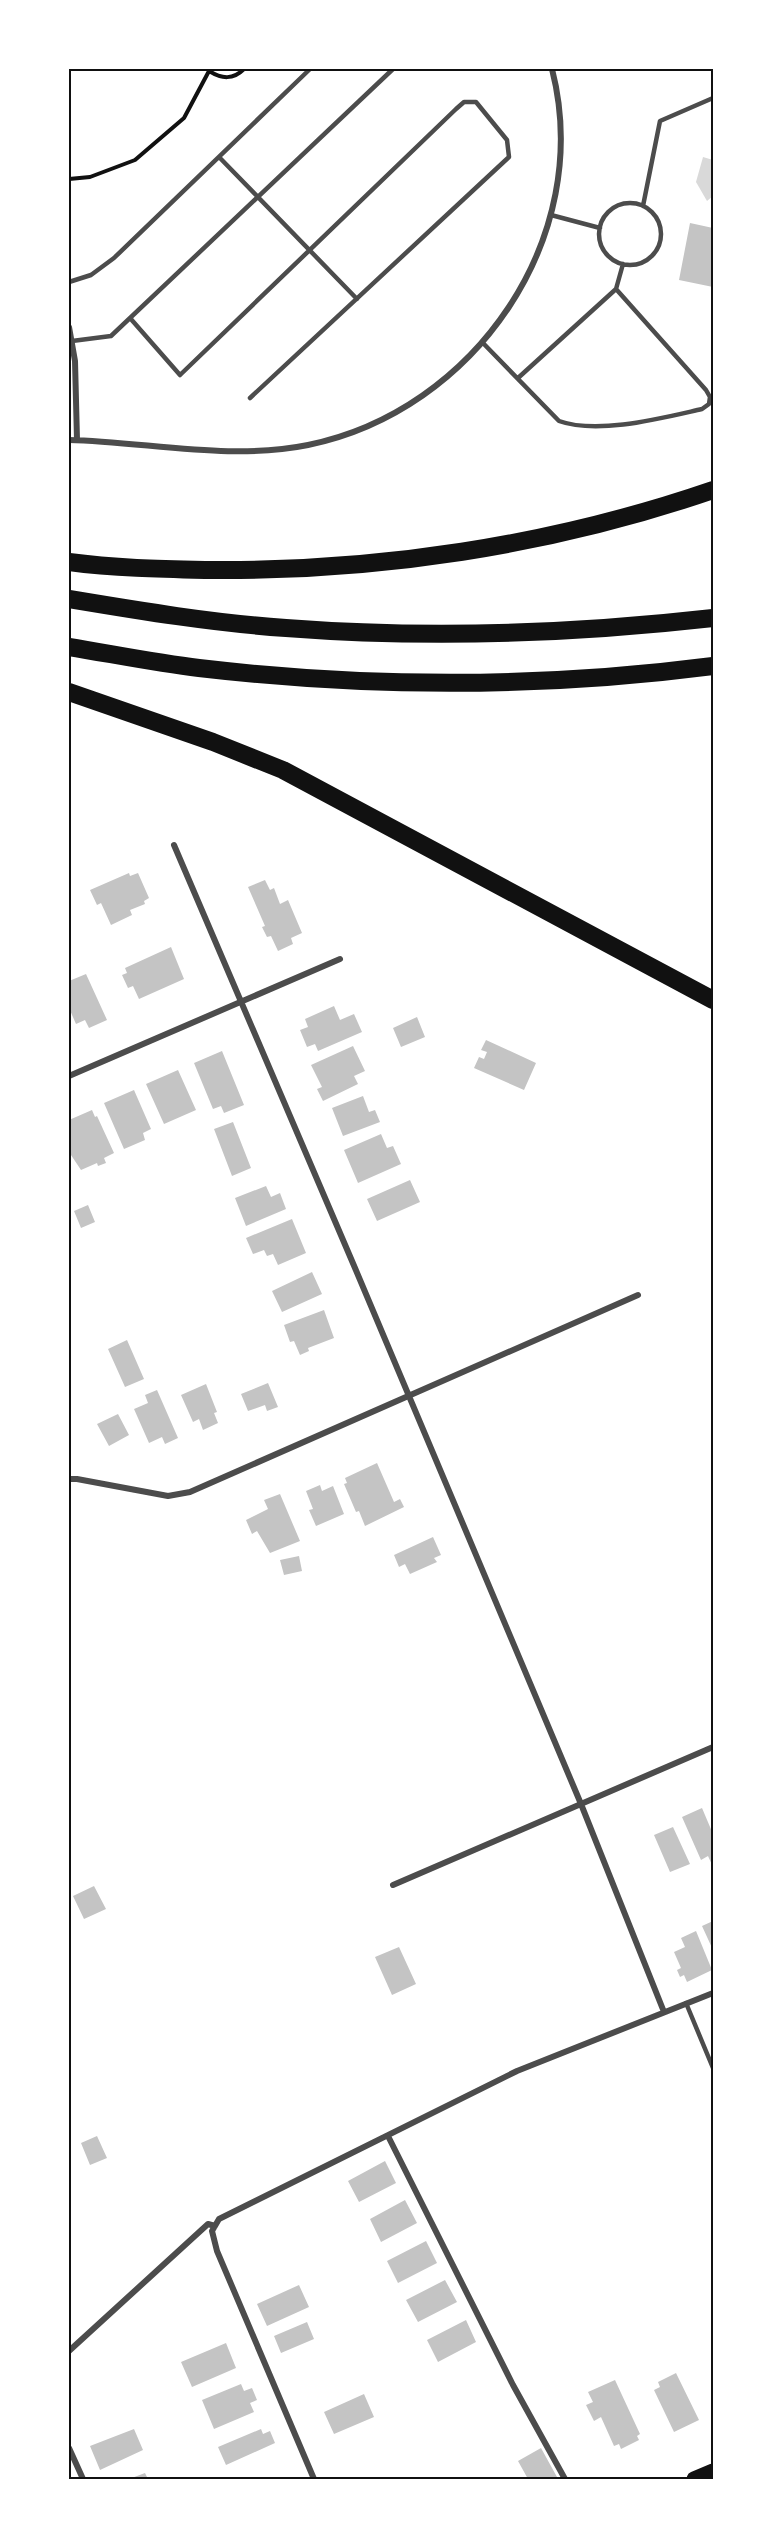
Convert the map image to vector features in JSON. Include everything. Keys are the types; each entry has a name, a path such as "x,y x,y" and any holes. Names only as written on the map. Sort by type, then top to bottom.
{"highway":[{"path":"69,562 163,569 245,571 383,562 442,555 528,540 619,519 713,490"},
{"path":"69,599 157,613 284,628 403,634 585,630 713,618"},
{"path":"69,647 210,669 293,677 433,683 545,681 657,673 713,666"},
{"path":"69,692 213,741 283,770 713,1000"}],"main road":[{"path":"694,2479 713,2471"}],"street":[{"path":"69,440 233,451 272,450 309,445 356,431 413,402 464,363 494,330 520,289 542,244 550,215 560,146 558,107 552,69"},
{"path":"69,327 75,361 77,440"},
{"path":"174,845 580,1804 663,2012"},
{"path":"69,1076 340,959"},
{"path":"69,1479 168,1496 190,1492 638,1295"},
{"path":"393,1885 713,1747"},
{"path":"314,2479 217,2251 212,2231 219,2219 517,2071 713,1993"},
{"path":"388,2136 513,2385 565,2479"},
{"path":"69,2351 208,2224 215,2226"},
{"path":"69,2448 83,2479"}],"lane":[{"path":"69,282 91,275 114,258 310,69"},
{"path":"72,341 111,336 393,69"},
{"path":"643,206 660,121 713,98"},
{"path":"129,318 180,375 456,109 464,102 476,102 507,140 510,157 250,398"},
{"path":"219,157 357,299"},
{"path":"632,203 643,206 654,213 659,222 661,242 657,251 649,259 640,264 623,264 609,256 603,249 599,239 600,228 609,212 618,206 632,203"},
{"path":"550,215 600,228"},
{"path":"518,378 616,289 623,264"},
{"path":"482,342 560,421 575,427 647,422 702,409 710,404 706,390 616,289"},
{"path":"686,2003 713,2068"}],"path":[{"path":"69,179 90,177 135,160 184,118 209,70 220,78 232,77 244,69"}],"shaded area":[{"path":"703,157 713,160 713,196 707,201 696,182"}],"building":[{"path":"690,223 713,228 713,287 679,280"},
{"path":"129,873 130,876 138,873 149,898 144,901 145,904 130,910 132,915 111,925 101,903 97,905 90,890"},
{"path":"265,880 270,890 274,888 280,904 288,900 302,933 291,938 293,944 278,951 271,936 267,937 262,927 265,926 248,887"},
{"path":"171,947 184,979 139,999 133,986 128,988 122,975 127,973 125,968"},
{"path":"86,974 107,1020 89,1028 85,1020 76,1024 69,1008 69,981"},
{"path":"334,1006 340,1020 354,1014 362,1032 318,1051 315,1044 307,1047 300,1030 308,1027 305,1019"},
{"path":"417,1017 425,1037 401,1047 393,1028"},
{"path":"486,1040 536,1063 524,1090 474,1068 479,1057 484,1059 487,1052 481,1050"},
{"path":"353,1046 365,1071 354,1076 358,1084 323,1101 317,1089 322,1087 311,1065"},
{"path":"222,1051 244,1105 224,1113 221,1106 213,1109 194,1063"},
{"path":"178,1070 196,1110 164,1124 146,1084"},
{"path":"134,1090 151,1129 143,1133 145,1140 124,1149 104,1103"},
{"path":"363,1096 369,1112 375,1110 380,1122 343,1136 332,1108"},
{"path":"92,1110 114,1153 104,1158 106,1163 98,1166 97,1163 81,1170 69,1152 69,1120"},
{"path":"233,1122 251,1168 232,1176 214,1129"},
{"path":"381,1134 387,1148 393,1146 401,1164 358,1183 344,1150"},
{"path":"410,1180 420,1202 377,1221 367,1199"},
{"path":"266,1186 271,1197 280,1193 286,1209 246,1226 235,1198"},
{"path":"88,1205 95,1222 81,1228 74,1211"},
{"path":"292,1219 306,1253 278,1265 273,1254 267,1256 264,1250 253,1254 246,1238"},
{"path":"312,1272 322,1294 282,1312 272,1291"},
{"path":"324,1310 334,1338 308,1348 309,1351 300,1355 294,1341 290,1342 284,1325"},
{"path":"127,1340 144,1379 125,1387 108,1349"},
{"path":"268,1383 278,1407 267,1411 265,1405 248,1411 241,1394"},
{"path":"206,1384 217,1412 214,1413 218,1423 203,1430 199,1419 193,1422 181,1395"},
{"path":"157,1390 178,1438 165,1444 162,1437 149,1443 134,1409 148,1403 145,1395"},
{"path":"118,1414 129,1435 109,1446 97,1424"},
{"path":"377,1463 394,1502 400,1499 404,1507 365,1526 344,1484 347,1483 345,1478"},
{"path":"320,1485 322,1491 333,1486 344,1514 316,1526 309,1510 313,1509 306,1491"},
{"path":"280,1494 300,1541 270,1553 257,1531 252,1534 246,1520 268,1509 264,1500"},
{"path":"433,1537 441,1555 434,1558 437,1562 410,1574 405,1564 399,1567 394,1555"},
{"path":"299,1556 302,1571 284,1575 280,1560"},
{"path":"702,1808 713,1834 713,1867 708,1856 701,1860 682,1817"},
{"path":"673,1827 690,1864 670,1872 654,1835"},
{"path":"94,1886 106,1909 84,1919 73,1896"},
{"path":"713,1921 713,1950 702,1926"},
{"path":"696,1931 712,1970 687,1982 684,1975 680,1977 677,1970 681,1968 674,1952 685,1947 681,1938"},
{"path":"399,1947 416,1984 392,1995 375,1957"},
{"path":"97,2136 107,2158 90,2165 81,2143"},
{"path":"385,2161 396,2183 359,2202 348,2181"},
{"path":"405,2200 417,2223 381,2242 370,2219"},
{"path":"426,2241 437,2263 398,2283 387,2261"},
{"path":"445,2280 457,2302 418,2322 406,2300"},
{"path":"299,2285 309,2307 267,2326 257,2304"},
{"path":"466,2320 476,2342 438,2362 427,2340"},
{"path":"307,2322 314,2339 281,2353 274,2336"},
{"path":"226,2343 236,2368 192,2387 181,2362"},
{"path":"676,2373 699,2420 674,2432 654,2390 660,2387 658,2382"},
{"path":"615,2380 640,2434 637,2436 639,2440 621,2449 619,2444 614,2446 601,2417 594,2421 586,2405 593,2402 588,2392"},
{"path":"241,2384 244,2391 252,2388 257,2400 250,2403 254,2412 214,2429 202,2400"},
{"path":"364,2394 374,2417 334,2434 324,2412"},
{"path":"134,2429 143,2450 100,2470 90,2446"},
{"path":"261,2429 263,2434 270,2431 275,2443 226,2465 218,2447"},
{"path":"541,2448 557,2477 528,2479 518,2461"},
{"path":"145,2473 148,2479 129,2479"}]}
